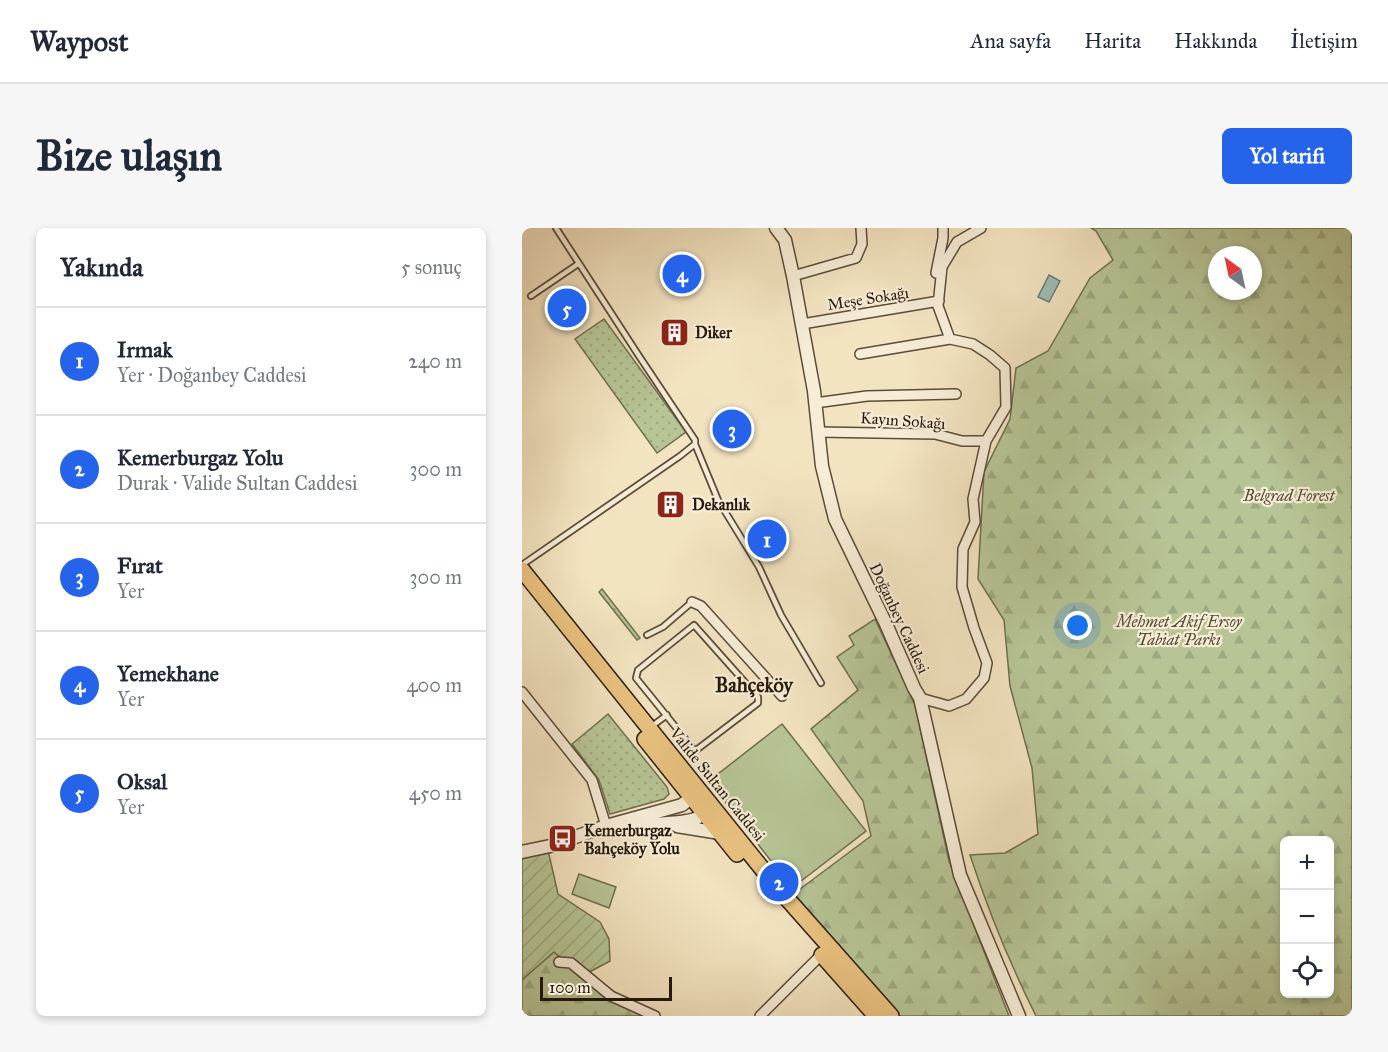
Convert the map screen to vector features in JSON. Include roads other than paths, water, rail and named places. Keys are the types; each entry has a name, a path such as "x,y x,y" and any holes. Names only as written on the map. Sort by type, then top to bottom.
{"main road":[{"name":"Valide Sultan Caddesi","path":"522,570 649,728 705,807 720,833 876,1016"},
{"name":"Valide Sultan Caddesi","path":"522,584 692,797 705,807 891,1016"}],"street":[{"name":"Doğanbey Caddesi","path":"776,228 785,240 793,276 815,403 822,466 835,519 920,698 960,875 1019,1016"},
{"path":"793,276 856,258 862,244 861,228"},
{"path":"943,228 936,269 936,302 950,339"},
{"path":"936,302 942,267 957,242 981,228"},
{"name":"Meşe Sokağı","path":"802,324 936,302"},
{"path":"860,354 950,339 973,344 1005,368 1006,407 986,441 973,499 975,522 963,549 962,587 987,663 984,678 966,699 949,706 920,698"},
{"path":"815,403 867,396 956,394"},
{"name":"Kayın Sokağı","path":"818,432 935,434 962,441 986,441"},
{"path":"692,602 701,606 782,696"},
{"path":"522,693 592,780 606,826"},
{"path":"522,852 550,846 606,826 682,805 692,797"},
{"path":"606,826 695,819 705,807"},
{"path":"664,823 720,833"},
{"path":"760,1016 822,954"},
{"path":"559,962 571,963 611,996 655,1016"}],"lane":[{"path":"556,228 695,440 718,500 759,567 781,615 821,683"},
{"path":"531,296 578,264"},
{"path":"522,565 695,444"},
{"path":"647,635 663,627 692,602"},
{"path":"694,625 758,697 758,703 695,751 667,715 636,678 638,669 694,625"},
{"path":"649,728 667,715"}],"water":[{"path":"1049,275 1060,281 1049,302 1038,297"}],"place":[{"name":"Yemekhane","path":"682,274"},
{"name":"Oksal","path":"567,308"},
{"name":"Diker","path":"674,332"},
{"name":"Fırat","path":"732,429"},
{"name":"Dekanlık","path":"671,504"},
{"name":"Irmak","path":"767,539"},
{"name":"Kemerburgaz Bahçeköy Yolu","path":"563,839"},
{"name":"Kemerburgaz Yolu","path":"779,882"}],"district":[{"name":"Bahçeköy","path":"754,685"}],"park label":[{"name":"Belgrad Forest","path":"1289,495"},
{"name":"Mehmet Akif Ersoy Tabiat Parkı","path":"1179,630"}]}
